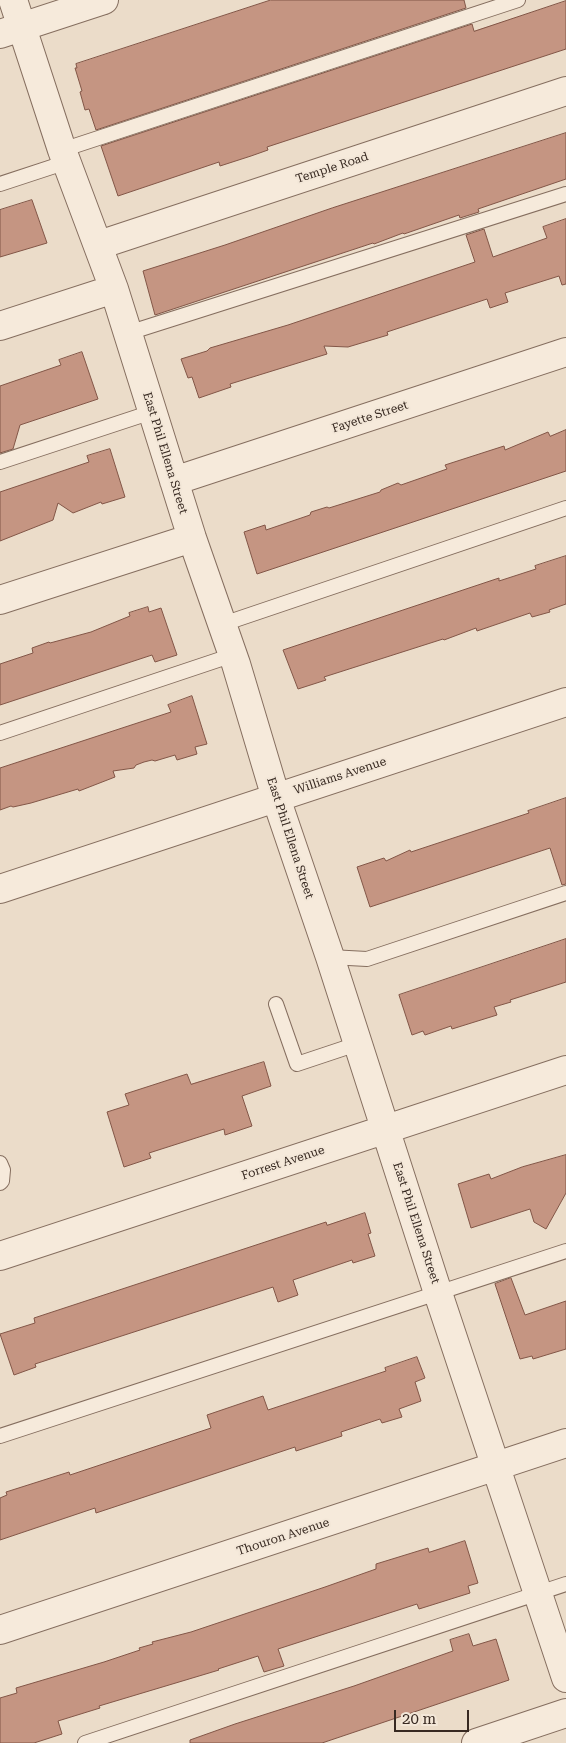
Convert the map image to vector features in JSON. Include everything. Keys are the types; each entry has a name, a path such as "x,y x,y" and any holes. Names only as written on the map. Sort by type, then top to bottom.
{"street":[{"name":"East Phil Ellena Street","path":"13,0 11,31 64,156 114,289 192,538 234,655 276,798 330,957 438,1293 566,1678"},
{"path":"11,31 104,0"},
{"name":"Temple Road","path":"99,245 566,91"},
{"path":"0,326 114,289"},
{"name":"Fayette Street","path":"174,481 566,352"},
{"path":"0,600 192,538"},
{"name":"Williams Avenue","path":"0,889 566,702"},
{"name":"Forrest Avenue","path":"0,1256 566,1070"},
{"name":"Thouron Avenue","path":"0,1630 566,1443"},
{"path":"476,1743 566,1713"}],"lane":[{"path":"0,184 64,156 518,0"},
{"path":"128,333 566,194"},
{"path":"0,462 152,412"},
{"path":"223,624 566,508"},
{"path":"0,733 234,655"},
{"path":"330,957 367,959 566,893"},
{"path":"276,1004 297,1064 357,1044"},
{"path":"0,1163 2,1170 2,1181 0,1183"},
{"path":"0,1436 566,1251"},
{"path":"85,1743 566,1584"}],"building":[{"path":"271,0 464,0 466,8 96,130 89,109 85,110 75,68 77,68 76,64"},
{"path":"566,1 566,49 267,147 268,150 251,156 220,166 219,162 118,196 101,146 472,24 474,31"},
{"path":"566,133 566,179 478,209 479,212 460,218 459,215 155,315 143,271"},
{"path":"32,200 47,243 0,257 0,210"},
{"path":"566,219 566,284 562,285 559,276 505,293 508,302 490,308 487,299 387,332 388,335 348,347 324,346 327,354 230,384 231,387 199,398 192,377 188,378 181,359 475,262 466,235 484,229 493,257 547,238 543,227"},
{"path":"82,352 98,399 20,425 13,449 0,453 0,386 61,365 59,360"},
{"path":"566,430 566,471 257,574 244,532 265,525 266,530 310,515 311,512 380,492 398,483 401,485 447,469 445,465 504,446 505,450 548,432 550,436"},
{"path":"110,449 125,497 102,504 101,502 73,513 58,503 53,520 0,541 0,492 89,462 87,456"},
{"path":"566,556 566,604 549,610 550,612 532,617 530,613 477,631 476,628 444,640 324,677 326,680 298,689 283,650 499,578 499,581 536,569 535,566"},
{"path":"148,607 149,612 161,608 177,655 155,662 152,655 0,705 0,664 33,653 32,648 91,632 130,616 129,613"},
{"path":"192,696 207,744 195,747 197,754 177,760 175,755 144,762 136,765 134,768 113,771 115,777 79,791 78,789 0,810 0,768 171,712 168,705"},
{"path":"566,798 566,884 562,885 550,848 370,907 357,867 384,858 386,861 410,850 411,852 529,813 528,811"},
{"path":"566,939 566,982 494,1007 497,1015 452,1029 451,1026 425,1035 423,1031 412,1035 399,995"},
{"path":"264,1062 271,1086 242,1096 252,1126 225,1135 224,1129 149,1153 151,1158 124,1167 107,1112 129,1105 125,1094 187,1074 191,1084"},
{"path":"566,1155 566,1193 546,1229 534,1222 530,1209 471,1228 458,1184 489,1174 491,1179 522,1167"},
{"path":"365,1213 371,1233 368,1234 375,1256 353,1263 352,1260 293,1280 298,1295 278,1302 273,1287 35,1364 36,1367 14,1375 0,1334 35,1323 34,1318 326,1222 327,1225"},
{"path":"511,1278 525,1315 566,1301 566,1349 533,1359 532,1356 520,1359 495,1284"},
{"path":"417,1357 425,1378 415,1382 421,1401 399,1409 402,1417 382,1423 380,1419 341,1432 342,1436 296,1451 295,1447 96,1513 95,1508 0,1540 0,1498 7,1495 6,1492 69,1472 70,1475 211,1428 207,1415 263,1396 268,1410 386,1371 385,1368"},
{"path":"465,1541 478,1583 468,1586 470,1593 419,1609 417,1604 278,1649 284,1666 264,1672 258,1656 219,1670 99,1706 100,1708 58,1721 62,1734 34,1743 0,1743 0,1698 17,1693 16,1688 104,1662 140,1650 139,1648 153,1644 152,1642 191,1632 325,1587 376,1569 376,1564 428,1548 429,1552"},
{"path":"469,1634 473,1646 496,1639 509,1680 322,1743 190,1743 190,1740 235,1724 354,1686 453,1651 450,1640"}]}
